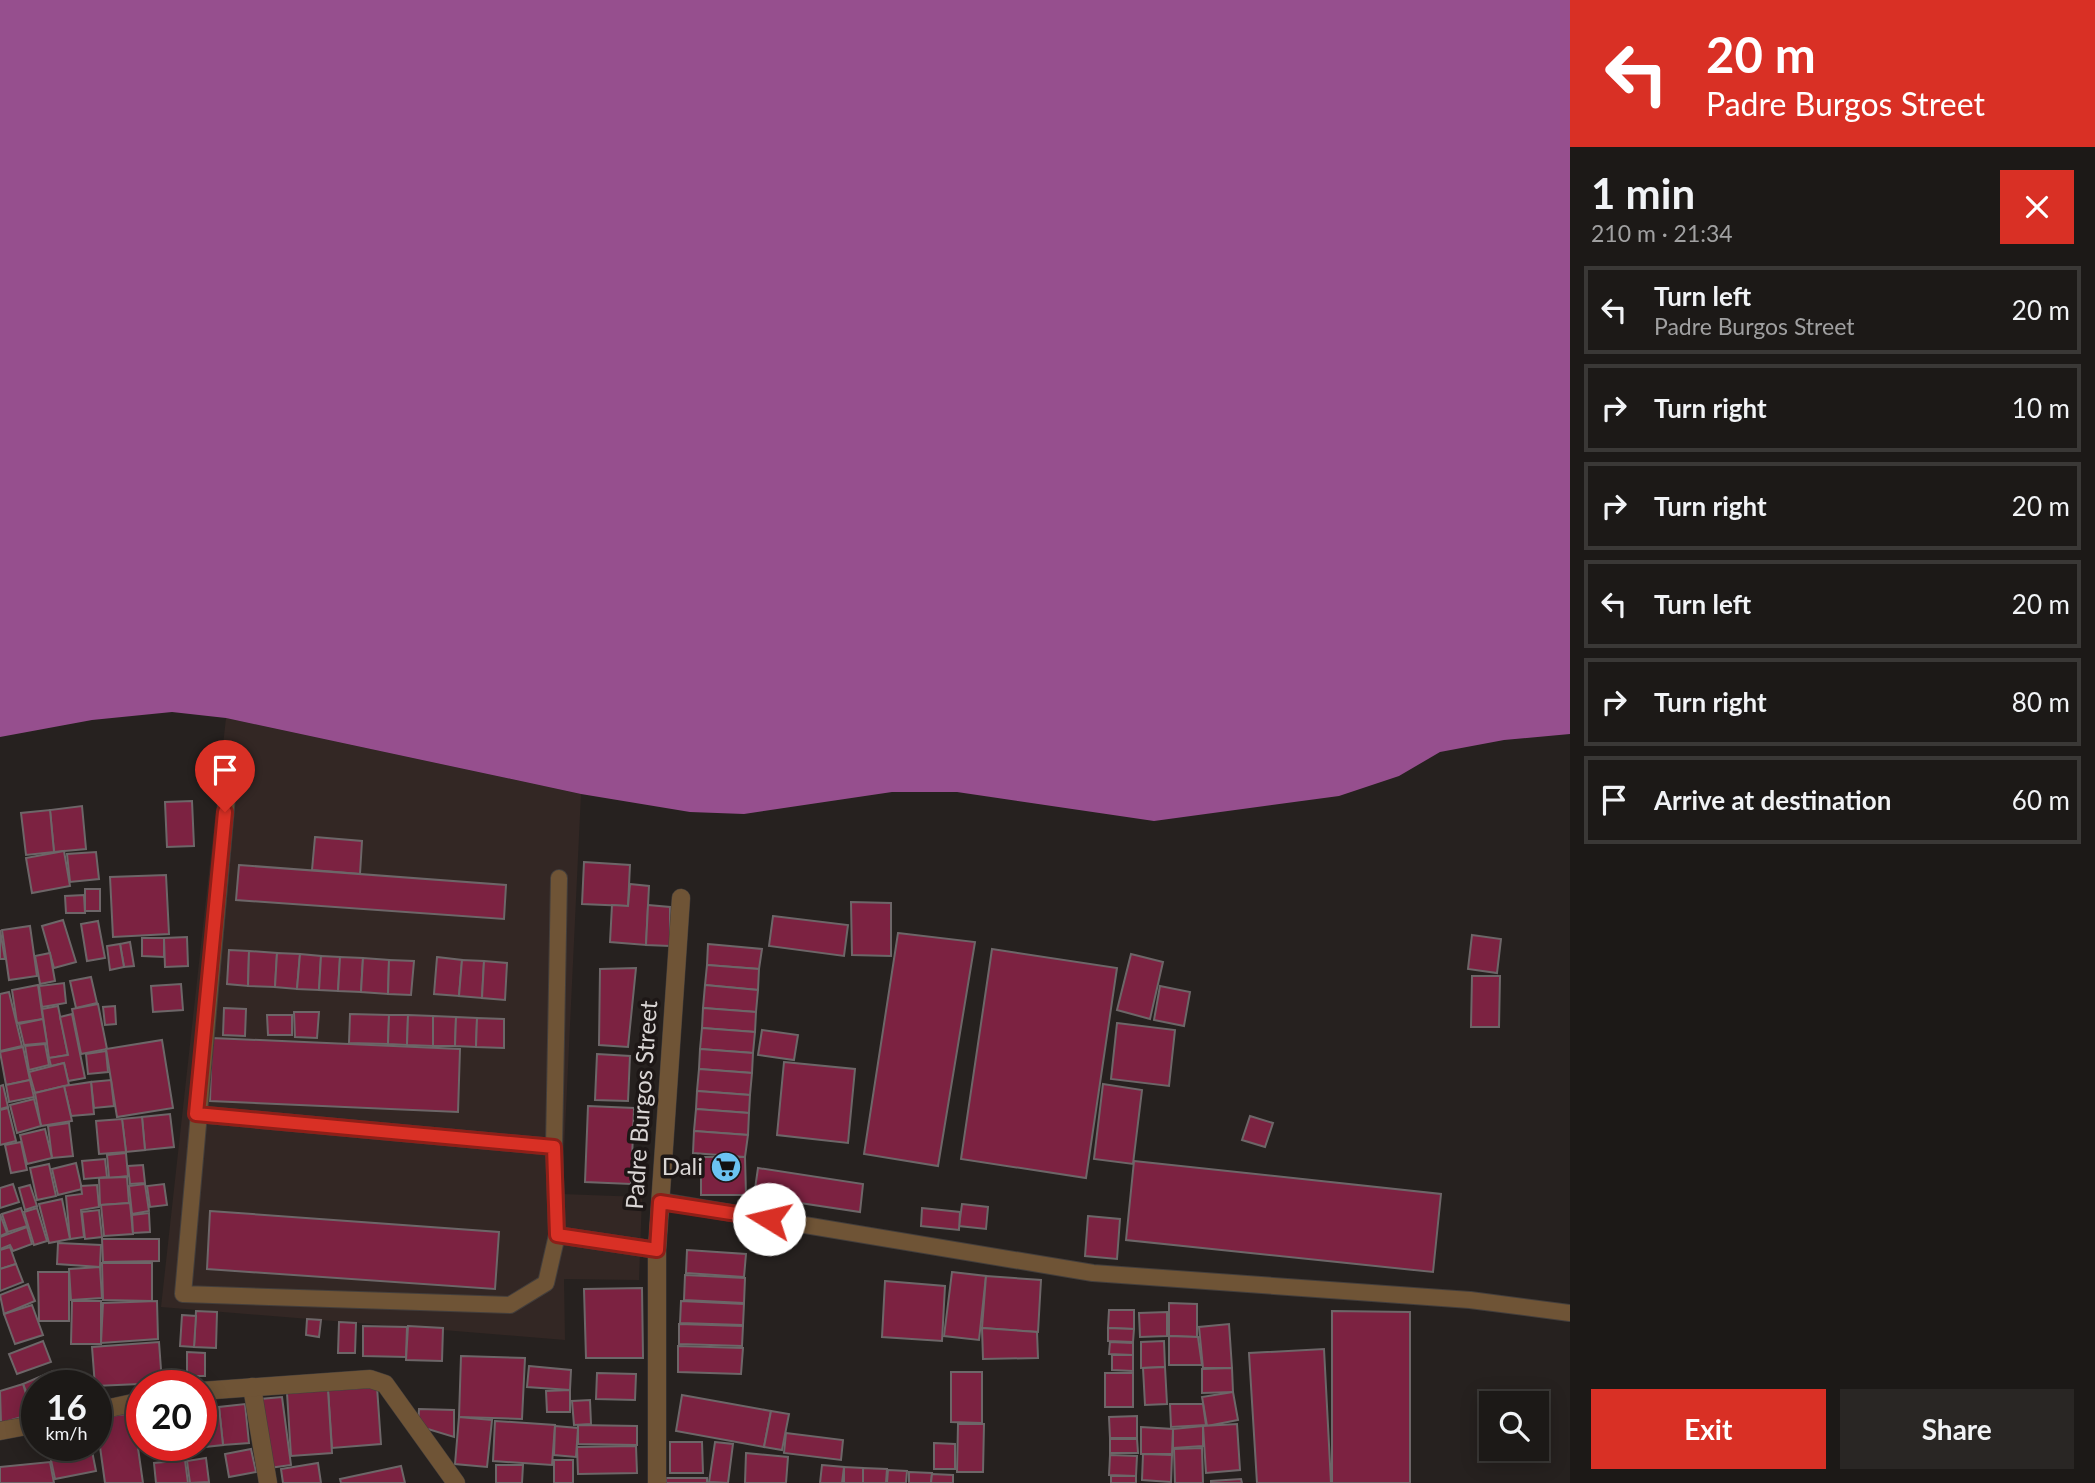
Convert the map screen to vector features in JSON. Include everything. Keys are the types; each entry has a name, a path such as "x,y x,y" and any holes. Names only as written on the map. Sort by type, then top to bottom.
{"street":[{"name":"Padre Burgos Street","path":"657,1483 657,1250 681,898"},
{"path":"217,1390 370,1379 385,1384 456,1483"},
{"path":"252,1387 268,1483"},
{"path":"0,1431 21,1427"}],"lane":[{"path":"228,785 196,1114 183,1294 510,1306 546,1283 557,1235 554,1147 559,878"},
{"path":"196,1114 554,1147"},
{"path":"660,1202 1093,1273 1470,1300 1570,1313"},
{"path":"557,1235 657,1250"}],"shaded area":[{"path":"0,0 1570,0 1570,734 1504,740 1440,752 1399,776 1339,796 1154,821 957,792 892,792 744,814 690,812 581,794 226,718 172,712 92,720 0,737"},
{"path":"226,718 581,794 562,1194 642,1197 639,1280 564,1279 565,1340 161,1307"}],"building":[{"path":"192,801 194,846 167,847 165,802"},
{"path":"82,806 86,849 54,852 50,810"},
{"path":"50,810 54,852 26,855 21,813"},
{"path":"315,837 362,841 360,874 312,870"},
{"path":"64,851 70,886 32,893 26,858"},
{"path":"96,852 99,879 70,882 67,854"},
{"path":"584,862 630,865 628,906 582,904"},
{"path":"239,865 506,885 504,919 236,900"},
{"path":"166,875 169,934 113,937 110,877"},
{"path":"630,884 649,886 646,945 610,942 612,905 628,906"},
{"path":"85,889 100,889 100,911 85,911"},
{"path":"84,895 85,913 66,913 65,896"},
{"path":"851,902 891,903 891,956 852,955"},
{"path":"648,905 670,907 670,946 646,945"},
{"path":"773,916 848,925 844,956 769,946"},
{"path":"63,920 76,962 54,968 42,926"},
{"path":"98,921 105,958 87,961 81,924"},
{"path":"30,926 37,976 9,980 2,930"},
{"path":"0,930 5,959 0,959"},
{"path":"898,933 975,942 938,1166 864,1154"},
{"path":"1472,935 1501,939 1497,973 1468,969"},
{"path":"187,937 188,966 165,967 164,938"},
{"path":"142,938 164,938 164,957 142,956"},
{"path":"130,942 134,966 124,967 120,944"},
{"path":"120,944 124,967 110,970 107,946"},
{"path":"708,944 762,949 759,969 707,965"},
{"path":"992,949 1117,968 1086,1178 961,1159"},
{"path":"229,950 249,951 248,986 227,984"},
{"path":"249,951 277,953 275,987 248,986"},
{"path":"50,953 55,981 40,984 35,956"},
{"path":"277,953 300,954 297,989 275,987"},
{"path":"300,954 321,956 319,990 297,989"},
{"path":"1131,954 1163,962 1150,1019 1117,1010"},
{"path":"321,956 340,957 338,991 319,990"},
{"path":"340,957 363,958 361,992 338,991"},
{"path":"437,957 462,960 459,996 434,994"},
{"path":"363,958 389,960 388,994 361,992"},
{"path":"389,960 414,961 411,995 388,994"},
{"path":"462,960 484,961 482,998 459,996"},
{"path":"484,961 507,963 505,1000 482,998"},
{"path":"707,965 759,969 758,990 705,985"},
{"path":"636,968 628,1047 599,1045 600,969"},
{"path":"1472,976 1500,976 1499,1027 1471,1027"},
{"path":"91,977 97,1003 76,1008 70,981"},
{"path":"64,983 66,1003 42,1007 39,986"},
{"path":"181,984 183,1010 153,1012 151,986"},
{"path":"38,985 43,1019 17,1023 12,990"},
{"path":"705,985 758,990 756,1012 703,1008"},
{"path":"1160,986 1190,992 1184,1026 1154,1020"},
{"path":"9,992 22,1046 0,1051 0,994"},
{"path":"98,1004 107,1049 81,1054 72,1009"},
{"path":"58,1006 68,1055 49,1058 42,1009"},
{"path":"115,1006 116,1024 105,1025 103,1007"},
{"path":"224,1008 246,1009 245,1036 223,1035"},
{"path":"703,1008 756,1012 755,1032 702,1028"},
{"path":"294,1012 319,1012 317,1038 295,1037"},
{"path":"72,1014 85,1078 68,1081 64,1063 51,1066 49,1058 68,1055 60,1017"},
{"path":"350,1014 389,1015 388,1044 349,1043"},
{"path":"267,1015 292,1015 292,1035 268,1035"},
{"path":"389,1015 408,1015 407,1045 388,1044"},
{"path":"408,1015 433,1016 433,1046 407,1045"},
{"path":"433,1016 456,1017 455,1046 433,1046"},
{"path":"456,1017 477,1018 476,1047 455,1046"},
{"path":"477,1018 504,1019 504,1048 476,1047"},
{"path":"43,1019 47,1043 24,1045 19,1024"},
{"path":"1117,1023 1175,1030 1169,1086 1111,1079"},
{"path":"702,1028 755,1032 753,1053 700,1049"},
{"path":"762,1030 798,1035 794,1060 758,1055"},
{"path":"212,1038 460,1049 458,1112 210,1101"},
{"path":"162,1040 173,1108 117,1117 106,1049"},
{"path":"45,1044 49,1065 29,1070 25,1046"},
{"path":"23,1047 30,1080 6,1085 0,1052"},
{"path":"700,1049 753,1053 752,1073 699,1069"},
{"path":"106,1051 108,1072 88,1074 86,1054"},
{"path":"597,1054 630,1056 628,1101 595,1100"},
{"path":"784,1062 855,1069 848,1143 777,1135"},
{"path":"64,1063 69,1085 35,1093 29,1072"},
{"path":"699,1069 752,1073 750,1095 697,1091"},
{"path":"30,1080 34,1097 9,1102 6,1085"},
{"path":"111,1080 114,1106 94,1108 91,1082"},
{"path":"91,1082 94,1114 71,1116 64,1086"},
{"path":"1103,1084 1142,1090 1133,1164 1094,1159"},
{"path":"3,1085 8,1107 0,1109 0,1086"},
{"path":"64,1086 72,1121 41,1126 35,1093"},
{"path":"697,1091 750,1095 749,1113 696,1109"},
{"path":"34,1099 41,1126 17,1133 10,1105"},
{"path":"588,1106 634,1108 631,1184 585,1182"},
{"path":"8,1108 16,1141 0,1145 0,1110"},
{"path":"696,1109 749,1113 748,1135 694,1131"},
{"path":"170,1114 174,1147 145,1150 142,1117"},
{"path":"1250,1116 1273,1123 1265,1147 1242,1140"},
{"path":"142,1117 145,1150 126,1152 122,1119"},
{"path":"122,1119 126,1152 99,1154 96,1121"},
{"path":"69,1123 73,1156 52,1158 48,1126"},
{"path":"45,1129 52,1158 27,1164 20,1135"},
{"path":"694,1131 748,1135 745,1157 693,1153"},
{"path":"21,1142 27,1170 11,1173 5,1145"},
{"path":"126,1153 128,1176 109,1178 107,1155"},
{"path":"701,1157 745,1157 746,1195 701,1195"},
{"path":"105,1159 107,1177 84,1179 82,1161"},
{"path":"1134,1161 1441,1194 1433,1272 1126,1240"},
{"path":"76,1163 82,1189 58,1195 52,1169"},
{"path":"49,1164 56,1196 37,1200 30,1168"},
{"path":"143,1165 145,1183 130,1184 128,1166"},
{"path":"758,1168 863,1184 860,1212 754,1196"},
{"path":"127,1177 129,1203 100,1205 99,1178"},
{"path":"13,1184 19,1202 0,1208 0,1188"},
{"path":"145,1184 149,1211 132,1214 129,1186"},
{"path":"164,1184 167,1205 150,1207 147,1186"},
{"path":"30,1185 37,1206 25,1210 19,1188"},
{"path":"97,1185 99,1207 81,1210 84,1237 70,1239 66,1196 82,1194 81,1186"},
{"path":"62,1199 70,1239 49,1243 39,1204"},
{"path":"130,1203 133,1234 104,1236 101,1205"},
{"path":"962,1204 988,1207 986,1229 959,1226"},
{"path":"21,1208 27,1226 8,1232 2,1214"},
{"path":"37,1208 47,1241 34,1245 24,1212"},
{"path":"922,1208 960,1212 959,1230 921,1226"},
{"path":"99,1210 102,1237 85,1239 82,1212"},
{"path":"210,1211 499,1232 495,1289 207,1269"},
{"path":"149,1213 150,1232 133,1233 132,1215"},
{"path":"0,1214 7,1233 0,1236"},
{"path":"1088,1216 1120,1219 1117,1259 1085,1256"},
{"path":"27,1227 32,1244 13,1251 10,1245 0,1249 0,1237"},
{"path":"102,1239 159,1239 159,1261 103,1262"},
{"path":"58,1243 101,1245 100,1267 57,1264"},
{"path":"10,1247 16,1264 0,1269 0,1250"},
{"path":"687,1250 746,1254 744,1277 686,1273"},
{"path":"102,1263 152,1263 152,1301 103,1300"},
{"path":"16,1264 23,1282 0,1291 0,1269"},
{"path":"100,1267 102,1298 71,1300 69,1269"},
{"path":"38,1272 69,1272 69,1321 39,1321"},
{"path":"952,1272 986,1276 979,1340 944,1336"},
{"path":"685,1275 745,1278 744,1303 684,1300"},
{"path":"986,1276 1041,1280 1038,1332 982,1328"},
{"path":"885,1281 945,1286 942,1341 882,1337"},
{"path":"28,1284 35,1301 4,1314 0,1295"},
{"path":"642,1288 643,1358 586,1358 584,1289"},
{"path":"72,1301 101,1301 101,1344 71,1344"},
{"path":"157,1301 158,1339 101,1343 103,1303"},
{"path":"681,1301 744,1304 743,1325 680,1323"},
{"path":"1169,1303 1197,1304 1197,1337 1169,1336"},
{"path":"32,1305 43,1335 15,1344 4,1314"},
{"path":"1109,1310 1134,1310 1134,1329 1108,1328"},
{"path":"196,1311 217,1312 216,1348 194,1347"},
{"path":"1332,1311 1410,1312 1410,1483 1332,1483"},
{"path":"1167,1312 1167,1336 1140,1337 1139,1313"},
{"path":"182,1315 196,1316 194,1347 180,1346"},
{"path":"307,1319 321,1320 319,1337 306,1335"},
{"path":"339,1322 356,1323 355,1353 338,1353"},
{"path":"679,1324 743,1326 742,1346 679,1344"},
{"path":"1229,1324 1232,1368 1203,1368 1199,1327"},
{"path":"363,1326 407,1327 406,1357 363,1356"},
{"path":"408,1326 443,1328 442,1361 406,1360"},
{"path":"982,1328 1037,1332 1038,1358 983,1359"},
{"path":"1108,1328 1134,1329 1133,1342 1108,1341"},
{"path":"1169,1336 1198,1337 1202,1365 1169,1365"},
{"path":"43,1341 51,1362 21,1370 17,1374 9,1354"},
{"path":"1164,1341 1165,1367 1141,1368 1141,1342"},
{"path":"159,1342 161,1370 126,1370 126,1385 112,1385 112,1370 94,1370 92,1347"},
{"path":"1110,1342 1133,1343 1133,1355 1109,1354"},
{"path":"678,1346 743,1348 741,1374 678,1372"},
{"path":"1324,1349 1331,1483 1257,1483 1249,1353"},
{"path":"187,1352 205,1353 205,1370 187,1370"},
{"path":"1112,1355 1133,1355 1133,1371 1112,1370"},
{"path":"461,1356 525,1358 522,1419 459,1417"},
{"path":"529,1366 571,1370 570,1390 527,1387"},
{"path":"1165,1367 1167,1404 1145,1405 1143,1368"},
{"path":"1232,1368 1233,1392 1202,1393 1202,1369"},
{"path":"951,1372 982,1372 982,1423 951,1422"},
{"path":"597,1373 636,1374 635,1400 596,1399"},
{"path":"1105,1373 1133,1373 1133,1407 1105,1407"},
{"path":"21,1385 21,1417 1,1423 0,1391"},
{"path":"377,1387 381,1444 332,1448 328,1390"},
{"path":"328,1390 332,1453 291,1456 287,1393"},
{"path":"570,1390 570,1412 547,1412 546,1391"},
{"path":"1233,1392 1238,1420 1207,1426 1202,1397"},
{"path":"682,1395 771,1411 764,1447 676,1431"},
{"path":"282,1397 291,1465 269,1468 260,1399"},
{"path":"590,1400 591,1424 574,1425 572,1401"},
{"path":"245,1404 249,1443 223,1445 219,1407"},
{"path":"1170,1404 1203,1404 1206,1425 1171,1427"},
{"path":"217,1407 223,1445 217,1446"},
{"path":"419,1409 454,1410 454,1437 418,1426"},
{"path":"771,1411 789,1414 782,1450 764,1447"},
{"path":"126,1414 126,1461 140,1461 143,1483 105,1483 102,1461 112,1461 112,1416"},
{"path":"1137,1416 1137,1438 1110,1438 1109,1417"},
{"path":"459,1417 492,1420 487,1467 455,1464"},
{"path":"495,1421 555,1425 552,1465 493,1461"},
{"path":"958,1424 984,1424 983,1472 957,1472"},
{"path":"1237,1424 1240,1470 1206,1473 1203,1426"},
{"path":"578,1425 637,1426 637,1445 578,1444"},
{"path":"555,1426 578,1428 576,1457 554,1455"},
{"path":"1203,1426 1203,1446 1173,1448 1173,1429"},
{"path":"1141,1427 1173,1429 1172,1454 1141,1454"},
{"path":"786,1433 843,1440 841,1460 784,1453"},
{"path":"1110,1439 1137,1439 1138,1453 1110,1453"},
{"path":"670,1442 702,1442 703,1473 670,1473"},
{"path":"715,1442 733,1444 728,1483 709,1482"},
{"path":"934,1443 955,1444 955,1469 934,1469"},
{"path":"636,1446 637,1473 578,1474 577,1447"},
{"path":"1202,1448 1203,1483 1175,1483 1174,1449"},
{"path":"251,1449 256,1472 229,1477 225,1454"},
{"path":"746,1453 788,1457 786,1483 745,1483"},
{"path":"1143,1454 1172,1455 1171,1482 1142,1480"},
{"path":"1110,1455 1137,1456 1136,1476 1109,1475"},
{"path":"554,1460 573,1460 573,1483 554,1483"},
{"path":"51,1461 94,1461 96,1471 55,1479"},
{"path":"185,1461 188,1483 156,1483 154,1463"},
{"path":"187,1461 206,1461 209,1482 190,1483"},
{"path":"50,1462 54,1483 0,1483 0,1467"},
{"path":"318,1463 321,1483 283,1483 281,1469"},
{"path":"496,1465 523,1465 522,1483 496,1483"},
{"path":"822,1465 844,1467 842,1483 820,1483"},
{"path":"401,1466 405,1483 341,1483 340,1479"},
{"path":"844,1467 863,1468 863,1483 844,1483"},
{"path":"863,1468 887,1469 886,1483 863,1483"},
{"path":"888,1470 907,1471 906,1483 887,1483"},
{"path":"909,1472 932,1473 931,1483 909,1483"},
{"path":"932,1474 953,1475 953,1483 931,1483"},
{"path":"1111,1476 1136,1476 1136,1483 1111,1483"},
{"path":"666,1478 707,1478 707,1483 666,1483"},
{"path":"1241,1479 1242,1483 1211,1483 1211,1481"}],"place":[{"name":"Dali","path":"726,1167"}],"route":[{"path":"225,812 196,1114 554,1147 557,1235 657,1250 660,1202 769,1219"}]}
